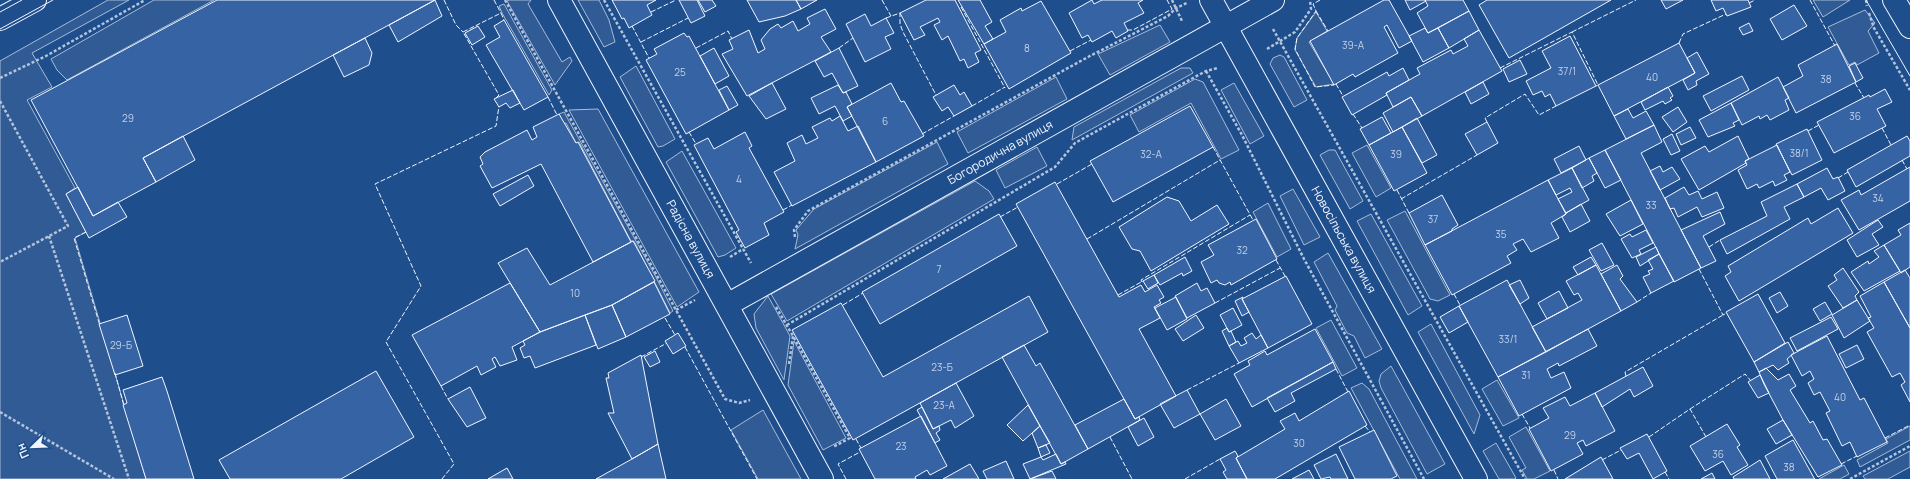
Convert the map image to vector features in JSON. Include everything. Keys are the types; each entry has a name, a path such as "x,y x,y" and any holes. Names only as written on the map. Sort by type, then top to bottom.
{"street":[{"path":"0,19 35,0"},
{"name":"Радісна вулиця","path":"559,0 822,479"},
{"name":"Новосільська вулиця","path":"1211,0 1476,479"},
{"path":"1894,0 1910,27"},
{"name":"Богородична вулиця","path":"727,305 1268,3"}],"path":[{"path":"0,78 46,56 145,0"},
{"path":"604,0 754,268"},
{"path":"1172,0 1206,71 1242,135 1304,259 1424,479"},
{"path":"787,325 1055,167 1075,143 1206,71 1244,61 1281,41 1294,32 1312,9 1310,0"},
{"path":"1866,0 1874,28 1910,90"},
{"path":"793,243 794,230 808,210 1088,57 1168,16 1176,8 1189,2"},
{"path":"1268,3 1281,41 1525,479"},
{"path":"0,101 68,226 0,262"},
{"path":"50,236 129,479"},
{"path":"0,412 114,479"},
{"path":"1850,479 1910,446"}],"shaded area":[{"path":"108,0 129,0 32,53 52,87 27,100 75,188 66,194 86,232 75,238 146,479 0,479 0,61"},
{"path":"154,0 214,0 67,80 57,70 51,59"},
{"path":"531,0 528,4 562,62 570,57 572,61 555,85 507,1"},
{"path":"578,0 599,0 609,20 615,42 604,47"},
{"path":"1813,0 1850,0 1823,17"},
{"path":"504,4 552,90 549,95 502,13 499,6"},
{"path":"1865,10 1875,23 1868,31 1879,53 1857,65 1855,62 1849,65 1828,27"},
{"path":"1316,12 1327,31 1309,42 1334,84 1316,87 1295,50 1297,38"},
{"path":"1160,25 1170,42 1110,75 1098,54"},
{"path":"1280,55 1284,57 1307,100 1294,107 1270,64 1273,58"},
{"path":"636,66 675,139 663,146 658,147 620,77"},
{"path":"1181,68 1190,68 1193,73 1072,140 1074,127"},
{"path":"1056,77 1067,99 968,153 957,132"},
{"path":"1195,79 1203,82 1239,150 1221,159 1191,103 1139,132 1130,115"},
{"path":"1234,83 1264,136 1250,144 1221,90"},
{"path":"598,109 699,292 677,307 569,110"},
{"path":"564,112 656,277 673,311 670,313 634,241 631,241 579,142 576,143 566,123 564,124 559,114"},
{"path":"937,142 948,164 795,249 798,235 796,230 814,209"},
{"path":"1367,145 1391,188 1376,197 1352,153"},
{"path":"1037,147 1047,166 1005,188 996,170"},
{"path":"1329,150 1335,150 1363,201 1350,209 1320,155"},
{"path":"682,151 736,248 725,255 718,257 666,162"},
{"path":"975,181 989,191 994,199 787,321 771,294"},
{"path":"1293,189 1320,237 1304,245 1280,196"},
{"path":"1268,203 1291,249 1277,257 1253,212"},
{"path":"1405,211 1450,295 1438,301 1430,299 1387,220"},
{"path":"1371,214 1422,306 1408,315 1357,221"},
{"path":"1328,253 1382,349 1365,358 1354,336 1347,333 1335,310 1337,306 1314,262"},
{"path":"768,296 790,336 784,380 756,328 754,314"},
{"path":"1331,320 1357,368 1342,376 1316,328"},
{"path":"1431,324 1480,415 1474,434 1418,332"},
{"path":"794,341 846,438 823,450 788,385"},
{"path":"1391,366 1445,464 1427,474 1381,388 1379,381 1381,374"},
{"path":"1497,380 1519,418 1503,426 1482,389"},
{"path":"1362,383 1369,389 1417,479 1400,479 1351,388"},
{"path":"763,410 801,479 758,479 731,430"},
{"path":"1910,426 1910,440 1860,467 1857,460 1888,443 1886,439"},
{"path":"1526,427 1550,471 1534,479 1527,479 1522,470 1526,468 1509,437"},
{"path":"1496,443 1516,478 1515,479 1499,479 1483,451"},
{"path":"1910,451 1910,467 1888,479 1865,479 1863,476"},
{"path":"1844,465 1849,474 1840,479 1819,479"}],"building":[{"path":"217,0 435,0 143,158 156,182 93,216 31,100"},
{"path":"435,0 442,16 398,42 389,25"},
{"path":"612,0 656,0 647,5 652,15 629,28 624,18 622,19"},
{"path":"679,0 697,0 705,16 691,23"},
{"path":"698,0 712,0 716,6 705,12"},
{"path":"747,0 796,0 801,9 785,16 759,22"},
{"path":"796,0 817,0 801,9"},
{"path":"926,0 955,0 981,50 975,53 979,62 968,68 964,59 960,61 948,36 942,40 934,25 940,22 938,18 920,27 925,35 914,40 900,13"},
{"path":"958,0 980,0 992,22 985,26 993,39 984,44"},
{"path":"1092,0 1094,4 1102,0 1143,0 1138,3 1144,13 1124,23 1128,31 1116,38 1112,31 1092,42 1088,35 1082,38 1069,13"},
{"path":"1384,0 1389,0 1412,41 1399,48 1387,25 1384,27 1398,53 1355,77 1353,74 1334,85 1310,41"},
{"path":"1405,0 1425,0 1426,1 1410,10"},
{"path":"1425,0 1463,0 1469,11 1428,33 1417,13 1428,6"},
{"path":"1487,0 1611,0 1509,58 1479,5"},
{"path":"1661,0 1683,0 1666,9"},
{"path":"1711,0 1748,0 1751,7 1727,16 1723,8 1716,11"},
{"path":"1041,1 1071,53 1009,89 984,44 1006,32 1000,20 1021,8 1022,11"},
{"path":"1794,5 1807,26 1782,40 1770,19"},
{"path":"825,9 836,29 821,37 831,52 747,96 722,54 733,49 729,40 749,30 758,53 765,49 761,40 770,29 778,24 781,28 793,21 798,31 810,24 807,18"},
{"path":"1469,11 1479,30 1449,48 1438,28"},
{"path":"865,14 871,26 886,18 894,33 885,37 891,49 865,62 846,24"},
{"path":"504,20 548,97 524,110 486,45 500,37 494,26"},
{"path":"1749,23 1753,31 1743,35 1739,28"},
{"path":"478,26 485,37 472,45 465,33"},
{"path":"1425,28 1428,33 1438,28 1449,48 1423,62 1409,36"},
{"path":"1479,30 1502,71 1422,116 1411,97 1393,107 1386,93 1420,74 1417,68 1451,50 1453,54 1468,46 1464,39"},
{"path":"684,33 687,37 689,36 729,110 686,134 646,60 657,54 654,49"},
{"path":"1570,36 1596,86 1556,106 1550,94 1545,97 1542,91 1533,95 1526,81 1551,68 1542,51"},
{"path":"365,38 372,53 369,65 344,77 333,55"},
{"path":"1679,43 1695,73 1614,116 1598,85"},
{"path":"1837,44 1856,82 1796,113 1783,87 1803,76 1798,65"},
{"path":"714,48 729,76 715,84 700,56"},
{"path":"839,48 858,86 843,93 832,73 824,77 815,61"},
{"path":"1697,52 1709,74 1696,81 1697,85 1688,90 1683,80 1695,73 1687,58"},
{"path":"1520,60 1527,74 1509,82 1503,69"},
{"path":"1855,63 1863,78 1856,82 1849,66"},
{"path":"1403,68 1409,80 1386,93 1387,95 1352,115 1342,97 1387,72 1389,76"},
{"path":"1742,76 1749,90 1711,111 1703,96"},
{"path":"1778,77 1789,98 1785,100 1789,110 1770,120 1767,115 1760,119 1759,116 1742,125 1731,103"},
{"path":"1483,82 1489,94 1471,104 1465,92"},
{"path":"772,83 786,109 766,119 749,96"},
{"path":"891,83 901,102 904,101 924,136 876,162 847,107"},
{"path":"838,85 843,93 846,92 852,104 847,107 852,116 843,121 835,106 819,114 811,98"},
{"path":"954,85 960,95 964,92 972,106 954,116 948,107 942,111 933,97"},
{"path":"727,86 738,105 729,110 719,90"},
{"path":"1668,87 1673,96 1670,98 1672,100 1665,104 1663,101 1645,110 1641,102"},
{"path":"1885,89 1892,102 1877,109 1886,126 1834,153 1817,122 1869,95 1870,97"},
{"path":"513,90 520,103 510,108 506,103 499,107 494,99"},
{"path":"1411,97 1422,116 1393,132 1383,113"},
{"path":"1731,103 1739,120 1733,123 1735,126 1708,137 1699,120"},
{"path":"1190,106 1213,147 1113,202 1090,161"},
{"path":"1678,107 1687,122 1673,132 1662,117"},
{"path":"1628,109 1633,118 1646,111 1654,125 1626,139 1614,116"},
{"path":"559,114 576,143 578,142 631,242 593,262 541,164 492,188 480,166 483,164 480,157 485,152 527,130 532,140 537,137 533,127"},
{"path":"840,116 848,131 858,126 876,162 792,206 774,172 795,161 787,143 802,135 806,144 818,138 812,127 830,118 832,121"},
{"path":"1382,117 1391,133 1369,145 1360,129"},
{"path":"1417,118 1437,155 1422,163 1402,127"},
{"path":"1487,122 1498,143 1477,155 1465,134"},
{"path":"1654,125 1662,142 1641,153 1701,268 1674,282 1605,150"},
{"path":"1402,127 1427,173 1394,191 1369,145"},
{"path":"1690,127 1696,138 1681,145 1676,134"},
{"path":"1807,129 1822,160 1792,175 1776,144"},
{"path":"745,132 752,146 749,148 784,212 764,223 769,235 745,248 736,232 739,230 694,145 708,138 714,149"},
{"path":"1672,134 1680,151 1671,155 1663,139"},
{"path":"183,136 195,160 156,182 143,158"},
{"path":"1738,136 1749,159 1745,161 1746,163 1699,190 1681,159 1705,146 1709,152"},
{"path":"1907,136 1910,141 1910,156 1856,187 1847,170"},
{"path":"1777,145 1790,172 1784,175 1787,180 1775,186 1773,181 1759,188 1757,184 1747,189 1738,170 1747,165 1745,161"},
{"path":"1579,146 1586,160 1561,173 1554,159"},
{"path":"1605,150 1621,180 1605,188 1589,158"},
{"path":"1589,158 1597,173 1592,176 1594,181 1582,188 1572,168"},
{"path":"1660,166 1663,172 1672,167 1680,179 1660,190 1650,171"},
{"path":"1910,167 1910,201 1859,230 1841,200 1859,190 1861,195"},
{"path":"1572,168 1589,200 1566,213 1558,199 1572,192 1570,188 1556,195 1548,180"},
{"path":"1827,168 1833,179 1838,177 1845,191 1828,200 1821,188 1804,197 1797,184"},
{"path":"528,175 534,186 500,206 493,194"},
{"path":"1548,180 1566,214 1551,223 1559,238 1531,252 1523,239 1513,244 1517,250 1507,256 1511,263 1452,295 1425,245"},
{"path":"1055,182 1119,297 1141,285 1145,292 1157,285 1164,297 1159,300 1161,303 1154,307 1160,318 1139,329 1176,396 1135,419 1016,204"},
{"path":"1797,184 1804,197 1784,207 1790,219 1727,254 1720,240 1767,216 1761,202"},
{"path":"78,187 93,216 118,202 127,217 89,238 66,194"},
{"path":"1684,187 1689,195 1698,191 1702,199 1717,192 1724,208 1702,217 1697,207 1678,217 1674,208 1670,209 1665,198"},
{"path":"1442,195 1458,225 1452,229 1452,231 1425,245 1409,213"},
{"path":"1167,197 1179,201 1191,221 1217,205 1229,224 1151,271 1140,251 1132,249 1119,227"},
{"path":"1631,200 1643,224 1620,236 1606,214"},
{"path":"1581,204 1590,221 1570,232 1562,217"},
{"path":"1838,208 1853,233 1739,301 1725,276 1731,272 1728,266 1808,218 1811,224"},
{"path":"1720,212 1725,224 1703,236 1716,261 1701,268 1681,230"},
{"path":"999,214 1017,246 880,324 862,292"},
{"path":"1256,219 1277,259 1231,285 1230,282 1225,285 1219,283 1217,280 1211,283 1201,262 1214,255 1208,245"},
{"path":"1878,220 1883,227 1872,234 1879,245 1857,257 1847,240"},
{"path":"1910,223 1910,267 1901,273 1884,245 1901,235 1898,230"},
{"path":"1646,230 1653,243 1639,250 1641,254 1632,258 1621,239 1630,234 1632,237"},
{"path":"633,241 655,281 612,305 540,332 498,263 527,248 550,285"},
{"path":"1602,243 1614,265 1601,271 1589,250"},
{"path":"1884,245 1900,271 1864,291 1851,272 1868,261 1869,264 1879,257 1874,251"},
{"path":"1656,247 1659,254 1640,266 1636,257"},
{"path":"1659,254 1674,281 1651,293 1643,277 1650,274 1648,271 1653,269 1648,260"},
{"path":"1185,257 1192,271 1183,276 1182,273 1160,285 1154,275"},
{"path":"1591,257 1596,265 1578,275 1573,267"},
{"path":"1596,265 1621,311 1546,352 1532,327 1582,300 1578,293 1574,295 1566,281"},
{"path":"1617,265 1623,276 1620,279 1637,302 1621,311 1601,274"},
{"path":"1843,268 1859,292 1855,296 1857,300 1843,308 1828,286 1837,280 1834,275"},
{"path":"1905,270 1910,278 1910,328 1884,282"},
{"path":"1154,275 1158,283 1148,289 1143,281"},
{"path":"1286,276 1312,324 1268,348 1242,299"},
{"path":"1507,280 1546,352 1498,377 1459,306"},
{"path":"1520,280 1529,298 1520,304 1509,285"},
{"path":"654,282 670,314 626,337 612,305"},
{"path":"1884,282 1910,328 1910,402 1901,385 1905,382 1900,373 1892,377 1867,332 1874,328 1868,318 1871,317 1860,296"},
{"path":"510,283 540,332 512,347 517,360 500,366 495,357 492,359 496,367 481,375 477,366 441,386 412,335"},
{"path":"1197,283 1201,291 1207,288 1215,303 1187,318 1175,296"},
{"path":"1559,291 1568,308 1547,319 1538,303"},
{"path":"1780,292 1788,306 1777,313 1769,298"},
{"path":"1758,294 1785,343 1754,362 1726,312"},
{"path":"1029,296 1048,332 853,440 792,330 841,303 883,377"},
{"path":"1176,297 1187,319 1167,330 1155,308"},
{"path":"1243,297 1242,299 1249,312 1242,316 1235,301"},
{"path":"1857,300 1870,321 1844,338 1832,315"},
{"path":"1825,302 1832,314 1820,321 1813,309"},
{"path":"612,305 626,337 598,349 585,315"},
{"path":"1459,306 1468,322 1449,333 1440,317"},
{"path":"1233,308 1242,325 1229,332 1220,315"},
{"path":"127,315 143,366 115,375 99,324"},
{"path":"585,315 596,345 535,368 530,356 524,358 520,348 525,345 523,341 540,332"},
{"path":"1196,315 1204,328 1183,341 1175,329"},
{"path":"1831,317 1838,329 1797,351 1790,338"},
{"path":"1227,328 1229,332 1231,331 1236,342 1229,346 1222,331"},
{"path":"1315,329 1333,362 1252,407 1234,374 1250,365 1248,361 1265,351 1267,355"},
{"path":"1588,329 1597,346 1559,366 1558,363 1547,369 1551,378 1564,372 1571,388 1519,416 1498,377"},
{"path":"678,333 686,346 673,354 665,341"},
{"path":"1252,333 1256,339 1261,335 1268,348 1239,363 1229,346 1238,341 1241,346 1247,343 1244,338"},
{"path":"1827,336 1860,400 1864,398 1887,442 1857,457 1850,442 1842,446 1826,413 1830,411 1820,392 1814,395 1808,383 1814,379 1810,371 1802,376 1791,355"},
{"path":"1788,342 1794,353 1787,359 1789,363 1778,370 1773,365 1759,372 1754,362"},
{"path":"1024,345 1036,366 1040,363 1088,449 1061,464 1002,357"},
{"path":"1857,345 1864,359 1846,368 1839,354"},
{"path":"655,351 660,362 650,367 644,357"},
{"path":"641,355 658,444 632,459 608,413 614,413 606,378 609,378 608,373"},
{"path":"1333,362 1336,369 1291,393 1295,401 1275,412 1267,398"},
{"path":"1643,367 1653,386 1634,397 1630,389 1602,407 1595,393"},
{"path":"1766,368 1778,380 1789,374 1796,386 1790,390 1810,423 1813,421 1823,440 1827,439 1842,465 1818,477 1783,420 1764,384 1759,372"},
{"path":"376,371 414,437 341,479 230,479 219,460"},
{"path":"1760,375 1769,393 1758,398 1748,382"},
{"path":"162,377 194,479 146,479 123,405 127,403 123,390"},
{"path":"956,383 974,416 955,428 951,420 933,429 920,403"},
{"path":"470,387 486,418 467,427 448,399"},
{"path":"1187,390 1200,414 1174,428 1160,404"},
{"path":"1349,391 1367,425 1275,479 1247,479 1236,458 1285,429 1280,421 1295,413 1299,421"},
{"path":"1595,393 1615,431 1586,446 1583,440 1577,443 1583,454 1551,471 1529,429 1549,418 1543,408 1565,397 1570,406"},
{"path":"1124,399 1135,419 1139,417 1140,420 1088,449 1075,425"},
{"path":"1226,399 1241,426 1215,440 1200,414"},
{"path":"1028,405 1040,426 1023,441 1007,425"},
{"path":"922,407 933,429 939,426 940,430 936,433 940,440 935,443 917,410"},
{"path":"921,416 947,466 930,475 927,470 915,477 916,479 875,479 859,449"},
{"path":"1144,418 1154,437 1138,446 1128,427"},
{"path":"1783,420 1792,435 1776,444 1767,429"},
{"path":"1727,424 1740,445 1737,447 1748,465 1731,475 1723,461 1705,471 1690,446"},
{"path":"1040,426 1050,443 1038,448 1032,433"},
{"path":"1374,430 1397,476 1391,479 1355,479 1339,447"},
{"path":"1647,434 1667,471 1653,479 1639,453 1627,459 1620,448"},
{"path":"1793,440 1815,479 1777,479 1765,456"},
{"path":"658,444 666,479 596,479 632,459"},
{"path":"1046,445 1050,453 1041,457 1038,448"},
{"path":"1235,451 1238,456 1236,458 1247,479 1227,479 1223,472 1226,470 1220,459"},
{"path":"1056,454 1061,464 1065,462 1066,464 1030,479 1023,464 1041,457 1043,460"},
{"path":"1336,454 1348,479 1331,479 1330,477 1321,479 1314,465"},
{"path":"1601,457 1613,479 1565,479"},
{"path":"1760,460 1770,479 1734,479 1733,477"},
{"path":"1006,461 1014,479 987,479 983,471"},
{"path":"970,464 979,479 943,479"},
{"path":"507,468 513,479 488,479"},
{"path":"1309,470 1314,479 1292,479"},
{"path":"1052,471 1056,479 1030,479"},
{"path":"1712,473 1715,479 1701,479"}],"tram line":[{"path":"0,12 22,0"},
{"path":"0,29 53,0"},
{"path":"1866,0 1910,76"}],"fence":[{"path":"444,0 456,25 463,32"},
{"path":"494,0 501,13"},
{"path":"651,12 676,0"},
{"path":"882,0 891,16"},
{"path":"1127,30 1133,30 1172,9 1167,0"},
{"path":"1320,0 1313,4 1316,11 1297,38 1295,49 1315,87 1334,85"},
{"path":"1572,32 1636,0"},
{"path":"1749,3 1755,0"},
{"path":"1810,0 1835,46"},
{"path":"961,7 1005,88"},
{"path":"1316,11 1328,31"},
{"path":"496,98 499,95 463,32 501,13 504,20"},
{"path":"886,18 900,13 900,24 903,32 936,95"},
{"path":"1679,43 1683,34 1726,14"},
{"path":"641,42 688,18"},
{"path":"632,26 649,58"},
{"path":"696,48 728,31 732,39"},
{"path":"1500,68 1572,32 1598,85 1596,86"},
{"path":"839,48 853,38"},
{"path":"1070,51 1091,40"},
{"path":"1855,83 1864,98"},
{"path":"1336,84 1343,96"},
{"path":"972,106 1005,87"},
{"path":"1487,122 1485,118 1525,94 1539,115 1556,106"},
{"path":"548,97 557,115"},
{"path":"442,479 454,464 386,342 421,286 375,184 496,126 499,106"},
{"path":"1353,114 1362,128"},
{"path":"922,134 954,116"},
{"path":"1808,131 1819,125"},
{"path":"1882,128 1891,145"},
{"path":"689,132 696,144"},
{"path":"1213,147 1253,220"},
{"path":"1401,199 1477,155"},
{"path":"1087,239 1220,160"},
{"path":"1902,160 1907,169"},
{"path":"1057,184 1092,164"},
{"path":"1838,178 1848,172"},
{"path":"1397,190 1409,213"},
{"path":"783,210 792,205"},
{"path":"1000,217 1018,207"},
{"path":"1142,282 1141,280 1250,215"},
{"path":"86,232 74,238 100,326"},
{"path":"1709,247 1720,240"},
{"path":"1276,260 1285,276"},
{"path":"1215,303 1280,268"},
{"path":"1699,269 1723,315 1727,313"},
{"path":"1118,295 1143,281"},
{"path":"843,305 863,293"},
{"path":"1637,302 1651,293"},
{"path":"1454,294 1460,305"},
{"path":"1626,376 1625,372 1723,315"},
{"path":"665,318 675,335"},
{"path":"641,357 667,343"},
{"path":"685,347 757,479"},
{"path":"1187,390 1239,363"},
{"path":"1336,369 1348,392"},
{"path":"115,373 124,406"},
{"path":"1690,409 1745,374 1751,381"},
{"path":"441,386 448,399"},
{"path":"1649,437 1690,409 1706,437"},
{"path":"1522,414 1530,428"},
{"path":"1885,438 1910,425"},
{"path":"1365,426 1370,432"},
{"path":"1110,437 1132,479"},
{"path":"856,439 861,448"},
{"path":"1602,460 1621,450"},
{"path":"846,479 838,464 860,452"},
{"path":"1841,464 1857,456"},
{"path":"1185,479 1220,459"},
{"path":"1554,470 1558,479"},
{"path":"1665,472 1669,479"}]}
